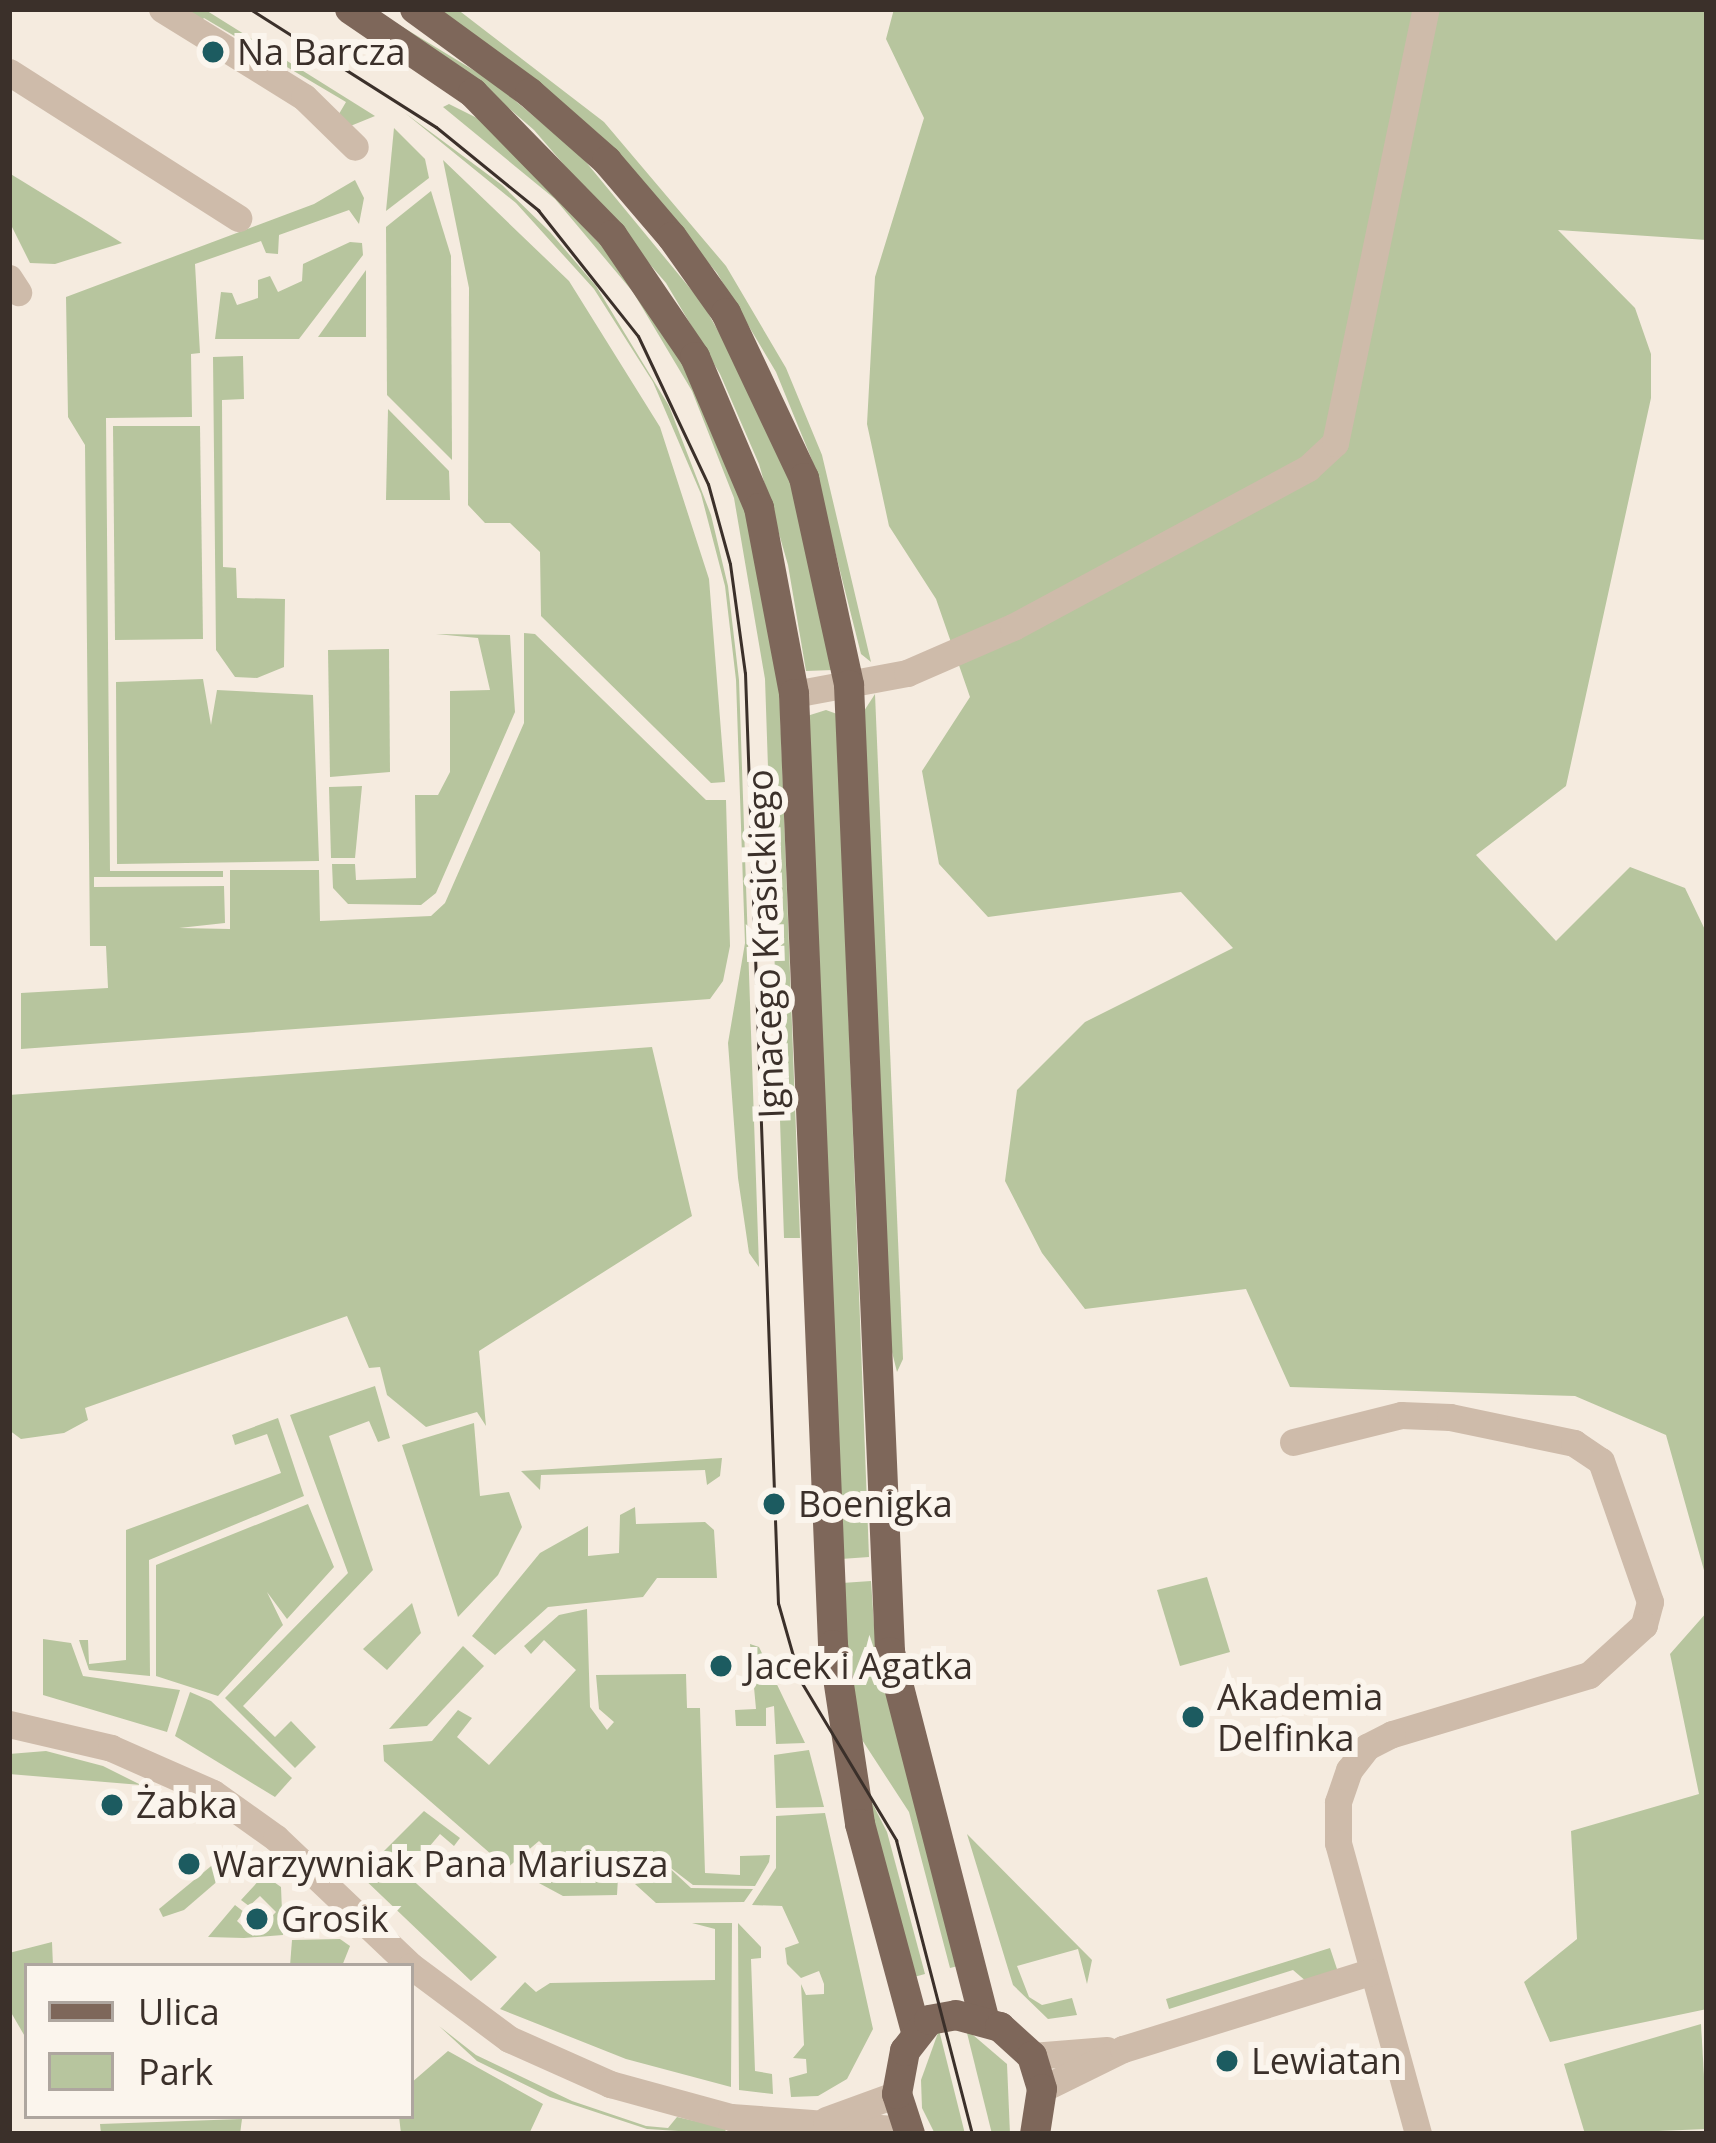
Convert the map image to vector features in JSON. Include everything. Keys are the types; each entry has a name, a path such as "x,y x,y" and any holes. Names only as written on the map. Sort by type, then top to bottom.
{"main road":[{"name":"Ignacego Krasickiego","path":"350,9 489,108 648,281 695,357 746,471 784,611 794,694 833,1645 860,1824 916,2031"},
{"path":"415,9 607,161 726,313 804,478 849,685 890,1652 984,2019"},
{"path":"909,2132 897,2094 916,2031 942,2016 984,2019 1032,2056 1042,2089 1035,2134"}],"street":[{"path":"162,9 304,97 356,147"},
{"path":"794,694 907,673 1013,627 1308,468 1335,443 1426,9"},
{"path":"9,72 238,218"},
{"path":"1293,1442 1401,1415 1450,1417 1574,1444 1601,1461 1650,1602 1644,1625 1589,1675 1393,1734 1367,1747 1349,1771 1338,1802 1338,1843 1418,2134"},
{"path":"9,1724 111,1748 213,1793 275,1838 408,1963"},
{"path":"414,1969 456,2006 556,2062 694,2110 779,2128 810,2125 909,2132"},
{"path":"1042,2089 1123,2049 1370,1972"},
{"path":"1032,2056 1123,2049"},
{"path":"810,2125 897,2094"}],"green space":[{"path":"174,9 204,9 375,116 348,127 336,119 346,102 204,18 198,24"},
{"path":"373,9 493,82 581,156 703,304 761,408 794,492 833,670 806,671 788,565 759,464 720,374 666,283 534,130 461,67"},
{"path":"438,9 457,9 604,122 726,266 786,368 822,455 871,662 861,654 812,460 776,372 717,273 598,133"},
{"path":"894,9 1707,9 1707,240 1558,230 1635,308 1651,354 1651,398 1566,786 1476,855 1556,941 1630,867 1685,888 1707,934 1707,1581 1666,1435 1575,1396 1290,1387 1246,1289 1085,1309 1042,1253 1005,1181 1017,1090 1085,1022 1233,948 1181,892 988,917 939,864 922,771 970,697 936,599 889,526 867,424 875,277 924,118 886,39"},
{"path":"449,104 485,122 611,256 681,359 730,462 757,548 779,681 800,1238 784,1238 765,679 734,498 692,391 633,292 555,199 443,107"},
{"path":"405,113 502,185 596,286 669,406 711,515 728,586 739,680 759,1267 749,1253 738,1178 728,1043 745,943 736,680 725,586 701,494 653,382 594,289 516,203"},
{"path":"394,128 425,159 429,178 386,211"},
{"path":"443,160 569,281 660,427 709,579 725,782 711,783 541,616 540,552 510,523 485,523 468,505 469,288"},
{"path":"9,173 122,243 55,264 30,263 9,221"},
{"path":"355,180 364,198 359,224 349,210 279,235 278,254 266,253 261,241 195,264 200,353 191,354 192,417 106,418 110,871 223,871 223,877 94,877 94,887 224,886 225,923 179,928 230,929 230,870 319,870 320,921 431,916 445,903 524,723 524,633 535,634 706,800 726,800 730,946 723,981 710,999 21,1049 21,993 108,988 106,946 90,946 85,445 68,417 66,297 314,204"},
{"path":"431,191 451,256 452,460 387,395 386,227"},
{"path":"350,242 362,243 363,255 299,339 215,339 221,292 232,293 237,305 258,298 258,280 270,276 278,292 302,281 303,264"},
{"path":"366,270 366,337 318,337"},
{"path":"243,356 244,399 222,400 223,567 236,568 237,598 285,599 284,667 257,678 235,677 216,650 213,357"},
{"path":"388,409 449,471 450,500 386,500"},
{"path":"113,426 200,426 203,639 115,640"},
{"path":"436,634 510,635 515,712 436,893 421,905 348,904 333,888 332,864 355,864 356,880 416,878 415,795 438,795 450,772 450,691 490,690 478,638"},
{"path":"389,649 390,772 330,777 328,650"},
{"path":"203,679 211,725 217,690 313,695 319,861 117,864 116,682"},
{"path":"875,694 903,1359 897,1372 888,1336 864,711"},
{"path":"826,710 837,714 869,1557 841,1559 807,716"},
{"path":"362,786 355,858 331,858 329,787"},
{"path":"652,1047 692,1216 479,1351 486,1426 477,1412 426,1427 387,1395 380,1367 369,1368 347,1316 85,1408 88,1420 64,1433 21,1439 9,1430 9,1095"},
{"path":"375,1386 390,1438 378,1442 369,1421 329,1436 373,1570 243,1706 275,1737 291,1721 316,1747 295,1768 225,1698 348,1573 290,1415"},
{"path":"278,1418 304,1496 149,1560 150,1676 89,1670 79,1640 88,1640 89,1664 126,1660 126,1530 281,1473 267,1434 235,1445 232,1435"},
{"path":"474,1423 480,1496 509,1492 522,1527 498,1575 458,1617 402,1445"},
{"path":"722,1458 720,1476 707,1485 705,1470 541,1475 540,1490 521,1471"},
{"path":"308,1504 334,1567 287,1619 267,1592 283,1625 218,1696 156,1676 156,1565"},
{"path":"635,1507 636,1524 705,1522 714,1530 717,1578 657,1578 643,1597 548,1607 495,1655 472,1636 540,1553 588,1526 588,1556 619,1553 620,1515"},
{"path":"1207,1577 1230,1652 1180,1666 1157,1590"},
{"path":"871,1581 874,1625 958,1966 950,1968 909,1812 853,1726 842,1583"},
{"path":"412,1603 421,1633 387,1670 363,1649"},
{"path":"587,1609 590,1707 607,1730 614,1722 599,1709 596,1675 686,1674 687,1708 700,1708 705,1873 740,1875 740,1856 770,1855 755,1886 693,1885 663,1862 691,1888 753,1889 744,1902 656,1903 635,1884 654,1881 659,1861 566,1867 539,1841 507,1868 384,1761 383,1745 432,1741 458,1710 472,1718 457,1737 489,1765 576,1670 544,1640 531,1654 524,1646 559,1615"},
{"path":"1707,1612 1707,2009 1550,2042 1524,1982 1577,1939 1571,1831 1699,1794 1670,1654"},
{"path":"43,1639 71,1643 83,1676 180,1690 167,1732 43,1695"},
{"path":"750,1644 759,1647 805,1743 776,1744 774,1706 766,1708 766,1726 736,1726 735,1710 756,1709"},
{"path":"463,1646 484,1666 427,1726 389,1729"},
{"path":"190,1692 211,1701 292,1778 275,1797 175,1736"},
{"path":"809,1750 824,1807 776,1808 774,1755"},
{"path":"46,1751 103,1766 141,1785 9,1774 9,1754"},
{"path":"867,1793 887,1832 925,1974 914,1977"},
{"path":"424,1811 460,1838 454,1846 440,1834 406,1874 497,1957 471,1981 360,1875"},
{"path":"825,1813 873,2029 847,2079 818,2096 791,2097 789,2078 807,2073 806,2059 793,2058 804,2045 801,1984 806,1995 824,1994 824,1984 819,1971 801,1978 787,1964 785,1948 799,1943 782,1906 752,1905 776,1868 776,1816"},
{"path":"967,1834 1092,1960 1087,1984 1078,1949 1017,1966 1029,1997 1042,2005 1072,1998 1077,2015 1048,2019 1013,1985"},
{"path":"233,1848 241,1858 227,1873 184,1910 163,1917 159,1909"},
{"path":"535,1860 556,1876 618,1878 617,1895 563,1896 524,1875"},
{"path":"264,1875 281,1887 283,1935 244,1938 208,1937 235,1905 244,1912 237,1921 253,1936 276,1912 260,1896 249,1906 241,1900"},
{"path":"692,1923 732,1923 731,2087 626,2059 500,2009 525,1982 536,1992 550,1983 715,1980 715,1929"},
{"path":"738,1923 761,1947 761,1958 751,1959 755,2071 772,2074 773,2094 739,2090"},
{"path":"340,1939 350,1946 343,1963 290,1963 292,1940"},
{"path":"52,1942 53,1963 24,1963 24,2035 9,2009 9,1953"},
{"path":"1330,1948 1338,1972 1307,1982 1293,1970 1169,2009 1166,1999"},
{"path":"1701,2024 1707,2129 1585,2134 1564,2064"},
{"path":"439,2026 476,2055 572,2101 646,2126 668,2128 677,2117 726,2128 725,2134 647,2129 550,2097 477,2061"},
{"path":"966,2029 1007,2064 1010,2134 992,2134"},
{"path":"939,2030 965,2134 935,2134 922,2108 921,2080"},
{"path":"448,2051 543,2104 529,2134 401,2134 399,2119 414,2119 414,2080"},
{"path":"242,2119 240,2134 101,2134 100,2124"}],"tram line":[{"path":"250,9 436,127 538,210 638,336 708,484 730,564 745,673 778,1603 800,1680 896,1840 972,2134"}],"place":[{"name":"Na Barcza","path":"213,52"},
{"name":"Boenigka","path":"774,1504"},
{"name":"Jacek i Agatka","path":"721,1666"},
{"name":"Akademia Delfinka","path":"1193,1717"},
{"name":"Żabka","path":"112,1805"},
{"name":"Warzywniak Pana Mariusza","path":"189,1864"},
{"name":"Grosik","path":"257,1919"},
{"name":"Lewiatan","path":"1227,2061"}]}
